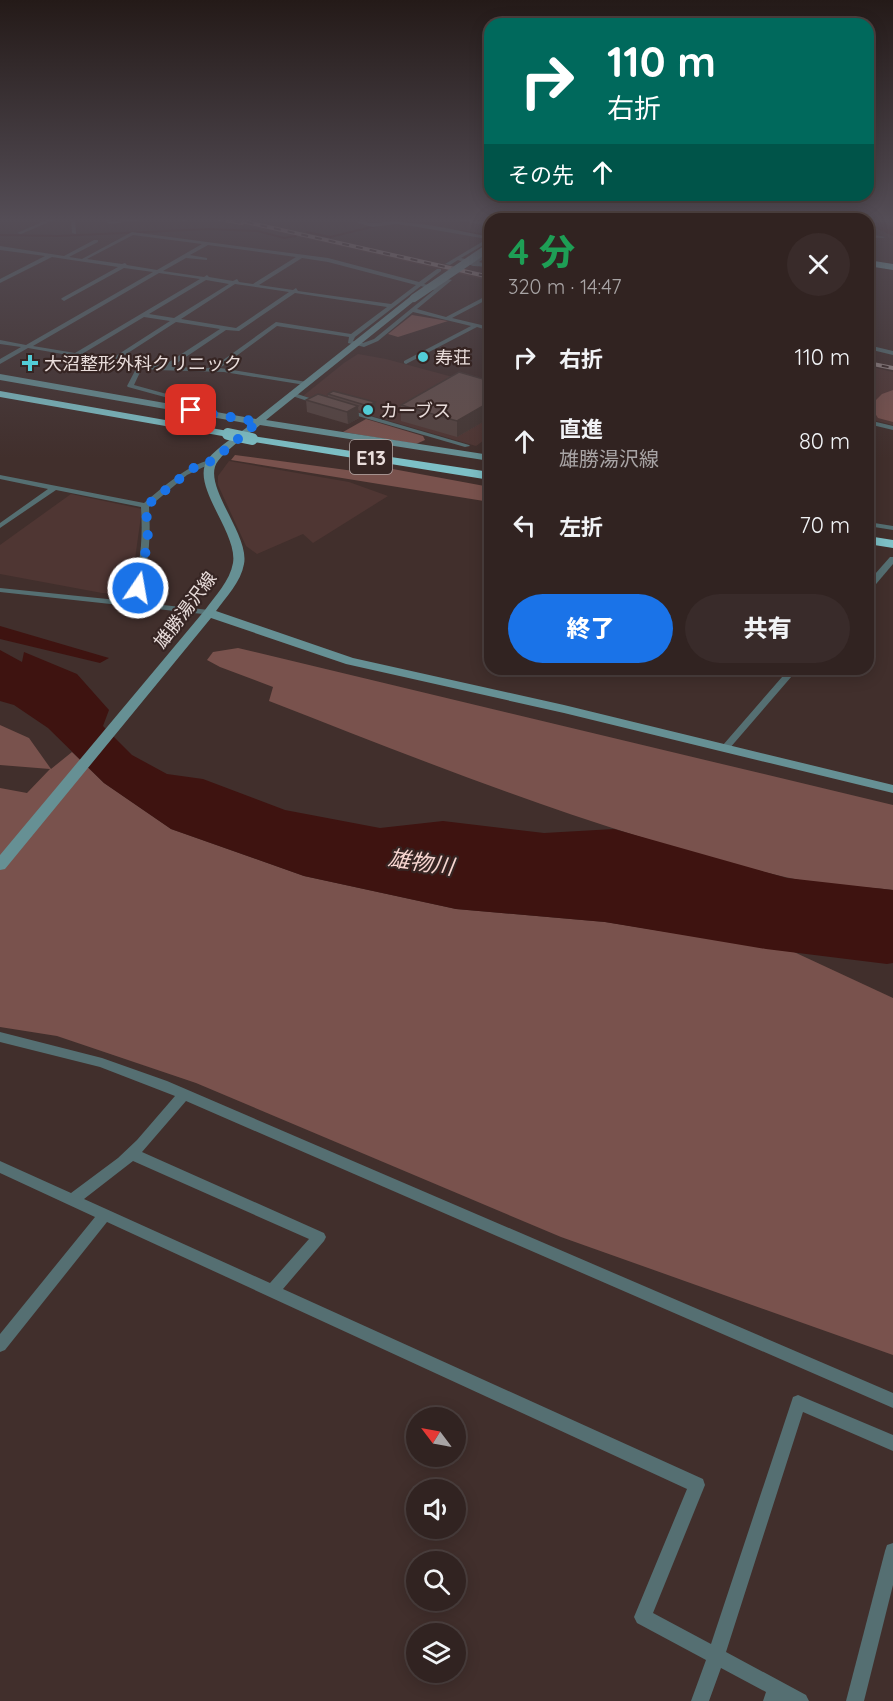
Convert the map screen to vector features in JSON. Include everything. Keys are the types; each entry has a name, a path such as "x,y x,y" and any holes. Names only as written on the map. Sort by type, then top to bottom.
{"highway":[{"name":"E13","path":"0,394 252,439 484,475"},
{"path":"874,541 890,544"}],"main road":[{"path":"212,461 354,340 413,298"},
{"path":"0,377 258,422 484,457"},
{"name":"雄勝湯沢線","path":"0,865 209,613 237,570 240,559 236,542 209,478 212,461"},
{"path":"209,613 350,662 726,747 893,789"}],"street":[{"path":"0,362 111,298"},
{"path":"76,355 171,298"},
{"path":"111,361 209,298"},
{"path":"143,315 237,330 284,298"},
{"path":"346,298 392,306"},
{"path":"354,340 402,298"},
{"path":"213,370 276,324 371,344 426,298"},
{"path":"446,319 484,299"},
{"path":"412,310 484,328"},
{"path":"406,362 475,326"},
{"path":"165,368 225,328"},
{"path":"0,342 140,366 213,370 305,383"},
{"path":"874,348 893,353"},
{"path":"140,366 130,386 183,400"},
{"path":"291,394 467,446"},
{"path":"874,423 893,428"},
{"path":"424,448 433,436"},
{"path":"146,506 189,471 200,464 212,461"},
{"path":"0,484 4,478 146,506"},
{"path":"0,526 54,488"},
{"path":"130,604 138,588 148,540 146,506"},
{"path":"874,525 893,528"},
{"path":"874,581 893,559"},
{"path":"0,583 27,588 31,594"},
{"path":"0,590 209,613"},
{"path":"726,747 789,675"},
{"path":"0,1036 102,1063 184,1094 893,1401"},
{"path":"72,1200 132,1154 184,1094"},
{"path":"132,1154 319,1237 272,1291"},
{"path":"0,1167 697,1485 643,1617 716,1657 774,1695 800,1701"},
{"path":"0,1345 106,1214"},
{"path":"700,1701 798,1402 893,1443"},
{"path":"855,1701 893,1551"}],"shaded area":[{"path":"412,315 448,321 398,337 388,334"},
{"path":"358,354 386,359 484,385 484,440 476,446 303,396"},
{"path":"874,367 893,372 893,425 874,420"},
{"path":"893,390 893,422 878,418 874,412 874,402 882,394"},
{"path":"366,419 423,436 425,440 416,444 343,432"},
{"path":"235,455 354,471 382,467 484,486 484,501 231,460"},
{"path":"229,461 349,482 388,496 313,543 303,534 257,554 246,546 218,485 218,476"},
{"path":"71,494 142,509 134,566 124,594 102,593 0,574 0,545"},
{"path":"238,648 893,805 893,890 798,880 719,860 589,820 460,775 269,701 273,687 207,660 213,652"},
{"path":"0,725 29,738 51,769 72,752 104,783 171,829 304,876 456,909 605,922 794,952 893,998 893,1355 561,1237 196,1083 57,1036 0,1027 0,788 27,793 50,769 0,765"}],"water":[{"path":"0,626 109,658 100,663 0,639"},
{"name":"雄物川","path":"0,650 22,662 24,652 77,674 109,710 103,726 132,755 167,774 203,779 285,810 380,828 443,821 544,833 614,829 787,878 893,890 893,963 766,949 605,922 456,909 304,876 171,829 104,783 48,728 14,705 0,701"}],"building":[{"path":"459,372 484,379 484,405 457,421 401,405"},
{"path":"333,391 375,402 368,406 328,394"},
{"path":"318,394 358,406 347,412 306,400"}],"railway":[{"path":"874,364 893,368"}],"place":[{"name":"寿荘","path":"423,357"},
{"name":"大沼整形外科クリニック","path":"30,363"},
{"name":"カーブス","path":"368,410"}],"route":[{"path":"138,588 148,540 146,506 189,471 200,464 212,461 258,422 191,410"}]}
